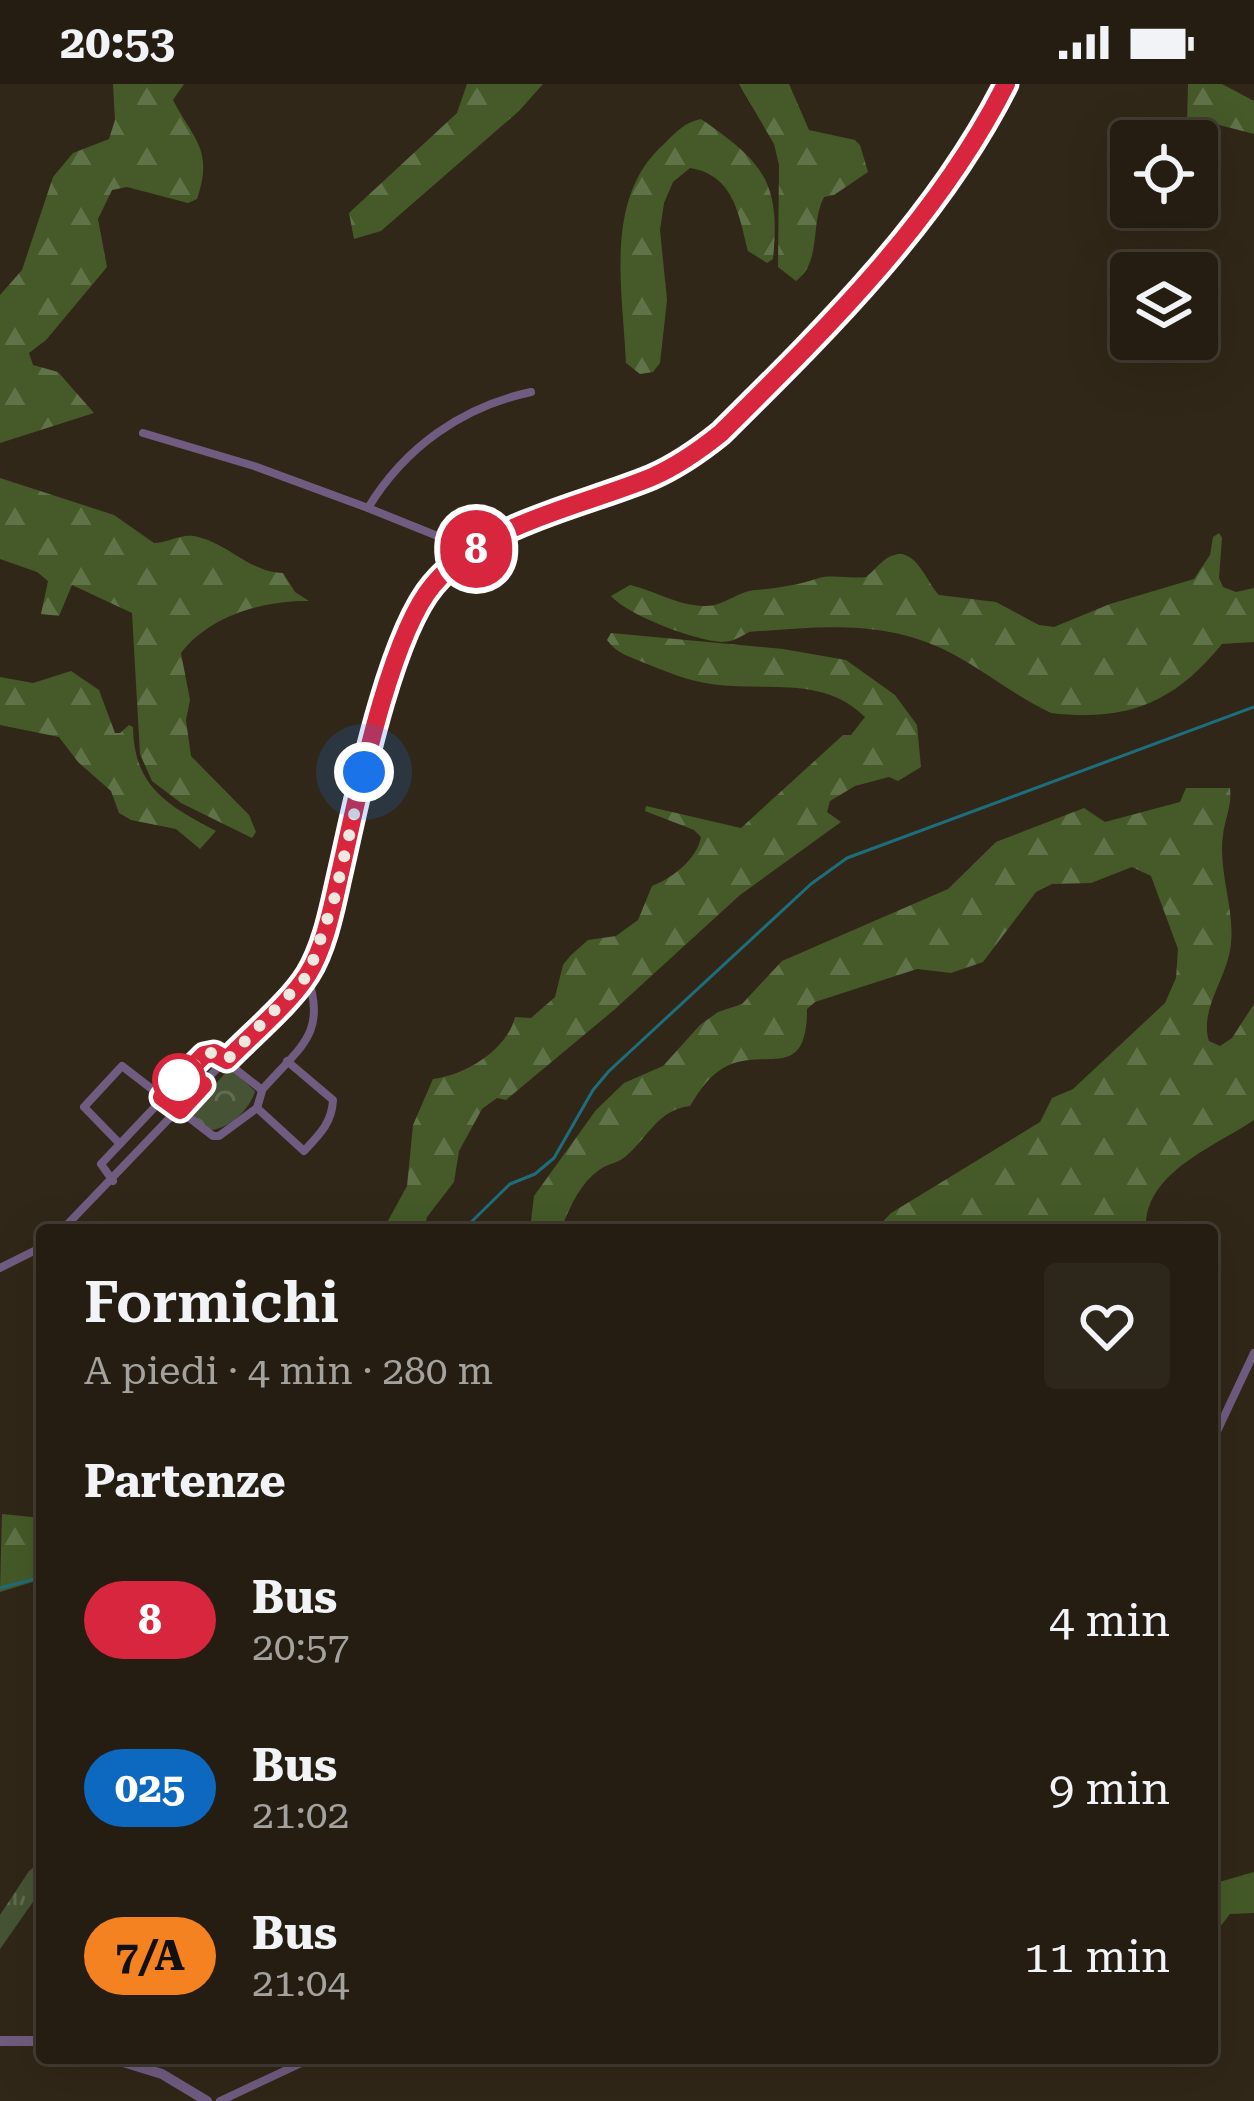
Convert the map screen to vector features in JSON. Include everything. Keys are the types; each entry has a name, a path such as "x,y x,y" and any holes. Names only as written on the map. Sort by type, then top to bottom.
{"street":[{"path":"68,1224 308,975 334,900 355,806 406,630 427,592 461,558 500,536 654,476 721,433 908,235 976,140 1006,84"},
{"path":"368,508 439,428 494,402 531,392"},
{"path":"142,433 254,466 368,508 450,541 461,558"},
{"path":"120,1144 84,1107 122,1066 213,1136 257,1108 262,1090 313,1031 316,1001 308,975"},
{"path":"113,1181 101,1164 204,1055 214,1053 227,1060 262,1090"},
{"path":"257,1108 304,1151 323,1130 333,1100 287,1060"},
{"path":"0,1268 36,1250"},
{"path":"1218,1429 1254,1353"},
{"path":"0,2041 36,2041"},
{"path":"130,2064 162,2074 207,2101"},
{"path":"220,2101 298,2064"}],"green space":[{"path":"113,84 184,84 173,100 202,156 197,199 188,203 127,187 112,190 98,219 107,267 46,340 29,353 33,365 58,372 94,413 0,443 0,295 22,270 53,177 73,153 109,139 115,120"},
{"path":"467,84 543,84 519,111 381,231 354,239 349,213 457,113"},
{"path":"739,84 789,84 809,130 855,140 868,172 824,197 813,253 796,281 778,267 779,165 774,144"},
{"path":"1188,84 1222,84 1254,101 1254,134 1218,125 1218,120 1187,120"},
{"path":"701,119 740,148 763,176 774,211 773,259 767,263 748,251 732,199 716,179 690,168 673,182 660,230 667,300 660,363 653,372 640,374 626,363 621,276 624,218 645,166 677,132"},
{"path":"0,478 114,515 154,543 188,536 205,539 260,568 283,573 295,592 309,601 239,613 206,629 181,653 190,700 186,720 191,756 249,815 256,832 252,838 181,803 152,781 140,754 132,613 72,585 59,616 41,614 48,581 0,559"},
{"path":"1219,533 1223,587 1236,592 1254,588 1254,642 1222,644 1167,694 1126,711 1103,714 1051,713 945,650 897,633 799,628 749,632 721,642 663,626 611,596 630,585 684,603 711,606 749,591 824,577 866,577 898,554 919,566 939,595 996,602 1039,625 1054,627 1194,579"},
{"path":"611,633 783,649 846,660 895,695 917,725 921,767 898,781 889,777 855,786 830,801 827,812 841,822 740,895 506,1100 497,1098 482,1109 459,1151 454,1182 425,1224 386,1224 407,1186 413,1125 433,1079 471,1066 494,1050 515,1017 531,1018 555,997 570,956 588,940 616,936 638,920 652,886 676,873 695,853 701,837 694,830 645,811 646,806 741,828 843,735 851,735 865,717 849,704 812,690 711,684 678,676 620,652 607,640"},
{"path":"71,671 99,690 115,733 133,727 140,765 156,792 216,831 200,849 176,829 119,813 111,791 78,762 59,737 0,725 0,677 33,683"},
{"path":"1186,788 1230,788 1222,850 1231,944 1209,1010 1207,1031 1209,1041 1220,1046 1232,1038 1254,1004 1254,1120 1168,1177 1148,1210 1147,1224 881,1224 891,1213 1040,1122 1052,1098 1073,1089 1165,1003 1176,978 1178,949 1151,876 1132,867 1091,883 1052,884 1036,892 983,962 951,973 917,969 815,1002 807,1009 805,1032 792,1054 722,1069 690,1106 669,1113 625,1157 593,1175 563,1224 531,1224 534,1196 596,1110 624,1083 663,1066 700,1025 742,1004 782,961 948,889 996,842 1084,808 1105,822 1180,802"},
{"path":"230,1068 255,1091 238,1116 211,1130 189,1113"},
{"path":"2,1514 36,1517 36,1581 0,1592"},
{"path":"36,1866 36,1898 0,1949 0,1915"},
{"path":"1254,1872 1254,1913 1230,1914 1218,1929 1218,1882"}],"waterway":[{"path":"469,1224 510,1184 535,1174 554,1158 609,1071 811,884 847,858 1254,707"},
{"path":"0,1588 36,1579"}],"bus line":[{"name":"8","path":"203,1085 180,1110 162,1097 209,1052 227,1060 308,975 334,900 399,652 427,592 454,563 500,536 654,476 721,433 908,235 976,140 1006,84"}],"route":[{"path":"179,1080 209,1052 227,1060 308,975 334,900 364,772"}]}
